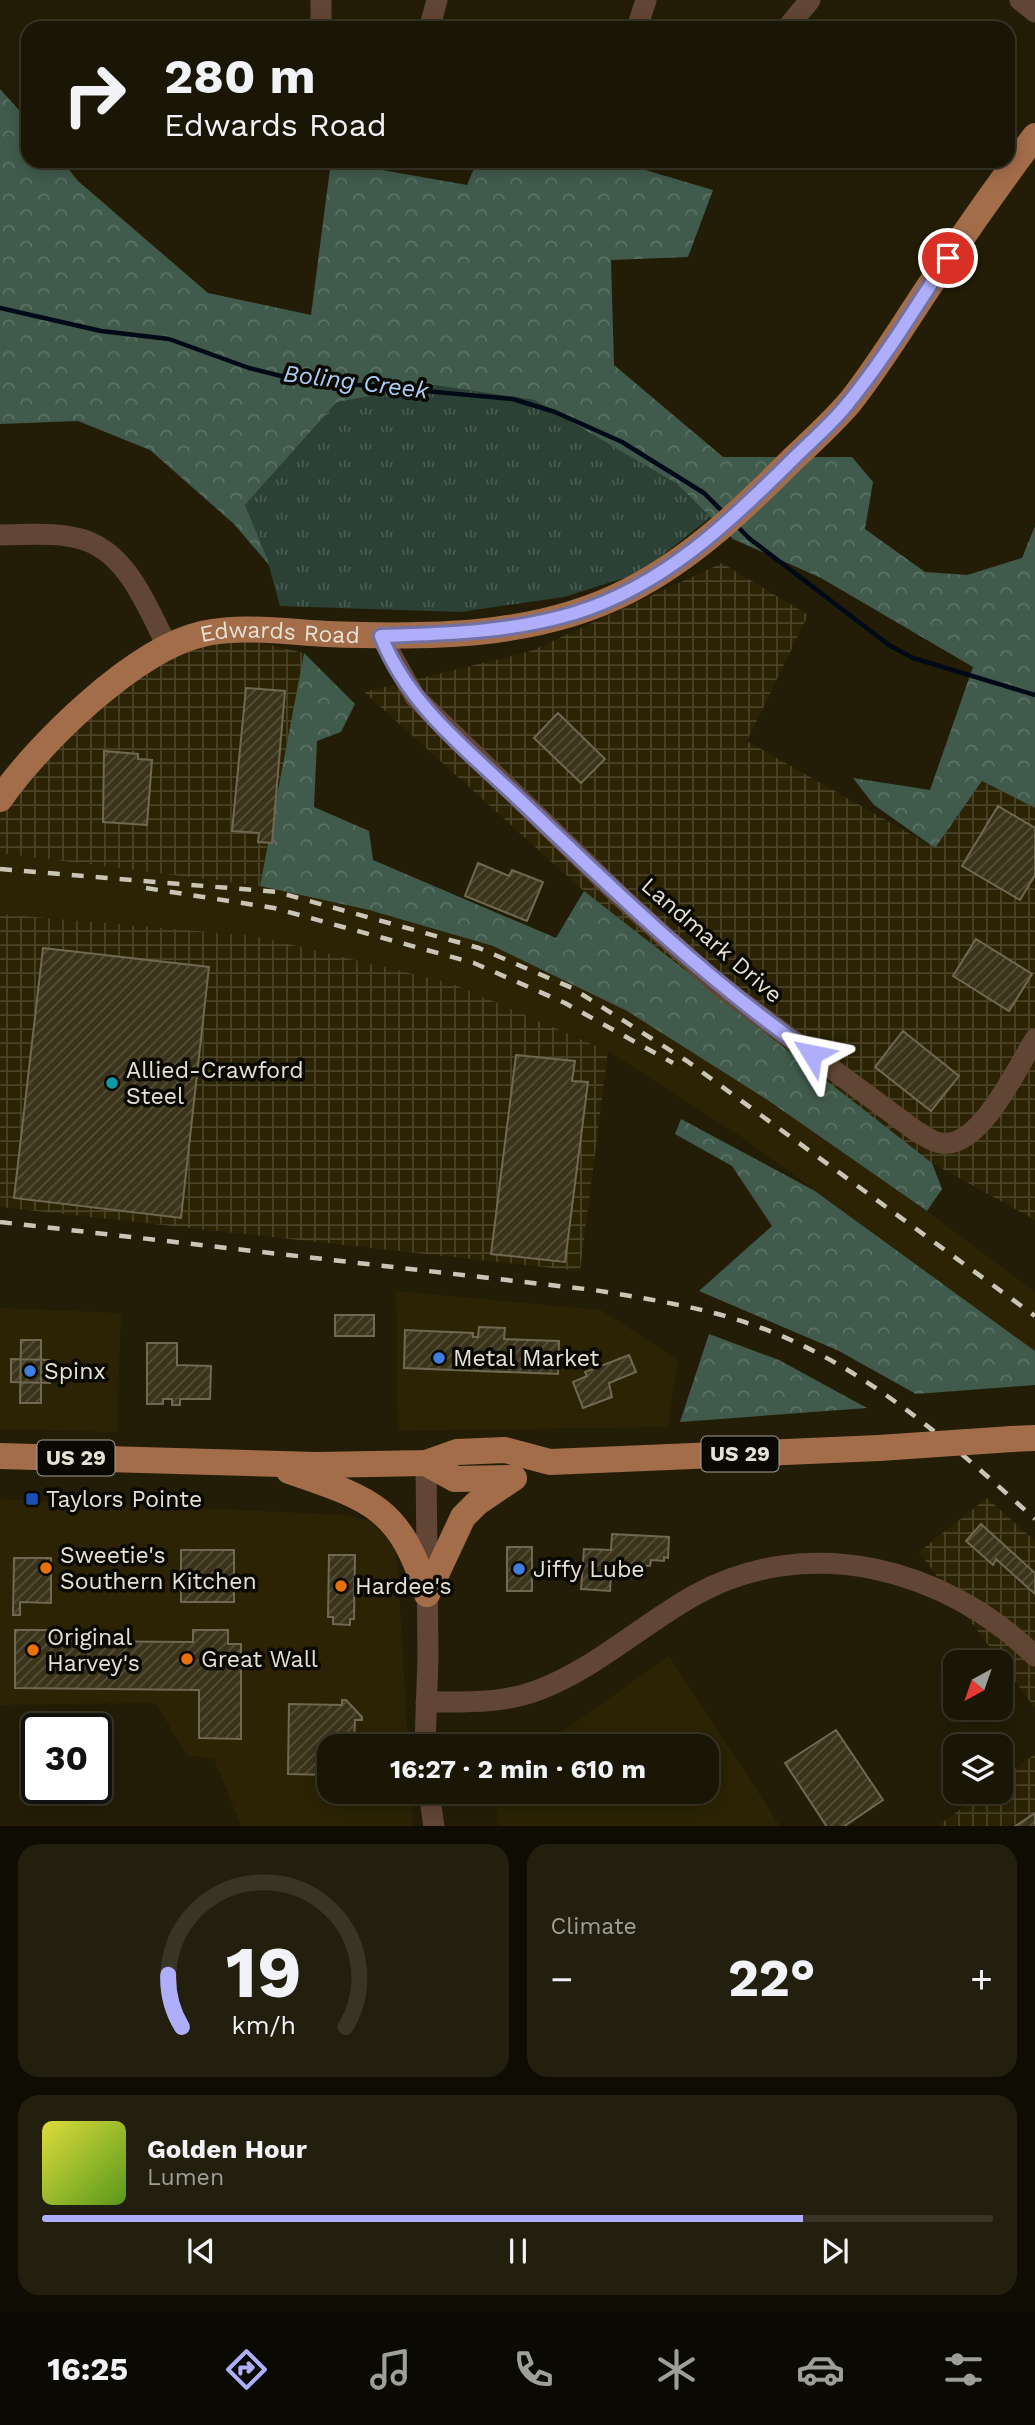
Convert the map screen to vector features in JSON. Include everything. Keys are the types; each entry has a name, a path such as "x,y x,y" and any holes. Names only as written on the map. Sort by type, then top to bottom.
{"main road":[{"name":"Edwards Road","path":"1015,163 1035,136"},
{"name":"Edwards Road","path":"0,799 28,765 100,695 135,666 168,647 201,635 231,630 381,636 490,630 577,612 655,576 734,518 849,403 1011,168"},
{"name":"US 29","path":"0,1457 268,1463 426,1463 457,1452 505,1450 550,1462 879,1448 1024,1438"},
{"name":"US 29","path":"426,1463 455,1479 511,1480 550,1462"},
{"path":"268,1463 354,1495 383,1513 398,1528 415,1554 427,1594"},
{"path":"427,1594 463,1517 477,1503 511,1480"}],"street":[{"path":"321,0 321,21"},
{"path":"431,21 437,0"},
{"path":"638,21 646,0"},
{"path":"793,21 810,0"},
{"path":"1020,0 1035,12"},
{"path":"0,535 57,535 88,541 130,575 168,647"},
{"name":"Landmark Drive","path":"381,636 415,697 624,900 717,984 916,1131 941,1143 954,1143 970,1135 1003,1092 1035,1039"},
{"path":"425,1734 426,1463"},
{"path":"426,1702 495,1701 542,1689 720,1583 777,1566 808,1562 873,1567 912,1578 953,1597 991,1620 1035,1656"},
{"path":"431,1804 434,1826"}],"shaded area":[{"path":"722,563 808,615 747,741 935,848 982,781 1035,808 1035,1220 932,1163 584,891 364,692 531,651"},
{"path":"216,632 304,653 260,886 0,853 0,805 100,695"},
{"path":"0,853 260,886 369,910 493,946 627,1011 769,1101 927,1211 1035,1292 1035,1351 746,1140 608,1051 451,983 255,936 0,914"},
{"path":"0,914 255,936 451,983 608,1051 580,1271 0,1207"},
{"path":"396,1291 601,1310 678,1360 668,1427 398,1431"},
{"path":"0,1308 121,1313 117,1432 0,1429"},
{"path":"987,1498 1035,1541 1035,1708 1013,1678 1013,1650 992,1650 919,1552"},
{"name":"Taylors Pointe","path":"0,1499 346,1515 374,1522 394,1548 398,1570 407,1734 317,1734 317,1804 412,1804 413,1826 241,1826 214,1759 187,1755 155,1703 0,1705"},
{"path":"669,1656 780,1826 498,1826 496,1804 719,1804 719,1734 559,1734"},
{"path":"1035,1754 1035,1826 937,1826 968,1804 1013,1804 1013,1770"}],"green space":[{"path":"0,89 21,112 21,168 68,168 78,181 208,293 311,315 330,168 371,168 467,185 474,168 639,168 713,190 688,257 611,260 614,365 723,457 852,457 873,482 865,529 925,572 967,575 1022,558 1035,526 1035,808 982,781 935,848 874,805 853,778 930,790 973,667 821,578 733,539 677,484 534,400 434,385 337,402 245,505 270,566 234,524 150,450 78,421 0,424"},
{"path":"434,385 534,400 677,484 711,517 640,573 564,597 460,612 280,606 269,566 245,505 337,402"},
{"path":"304,653 355,704 341,732 317,741 314,807 369,831 373,860 556,938 584,891 932,1163 942,1189 927,1211 769,1101 627,1011 493,946 369,910 260,886"},
{"path":"681,1119 815,1191 1035,1351 1035,1385 916,1394 839,1351 699,1291 772,1226 732,1166 675,1134"},
{"path":"709,1334 779,1360 867,1408 680,1422"}],"building":[{"path":"246,688 285,691 272,843 258,842 259,833 232,831"},
{"path":"558,713 605,759 581,783 534,738"},
{"path":"104,751 138,754 138,759 152,760 147,825 103,822"},
{"path":"998,806 1035,828 1035,875 1020,900 962,866"},
{"path":"478,863 509,876 512,870 543,882 527,921 465,896"},
{"path":"976,939 1032,974 1009,1011 953,976"},
{"name":"Allied-Crawford Steel","path":"43,948 209,967 181,1218 14,1198"},
{"path":"903,1031 959,1076 931,1111 875,1067"},
{"path":"516,1055 575,1061 572,1081 588,1082 565,1262 491,1254"},
{"path":"335,1315 374,1315 374,1336 335,1336"},
{"path":"479,1327 505,1328 504,1339 559,1341 558,1374 404,1368 405,1330 473,1333 473,1337 478,1337"},
{"path":"21,1340 41,1340 41,1403 20,1403"},
{"path":"147,1343 177,1343 177,1365 211,1366 210,1399 180,1399 180,1405 172,1405 172,1399 163,1399 163,1404 147,1404"},
{"path":"629,1355 636,1372 609,1383 612,1397 583,1408 573,1382 587,1376 585,1372"},
{"name":"Spinx","path":"11,1359 50,1360 50,1383 11,1382"},
{"path":"981,1524 1035,1573 1035,1594 996,1559 993,1565 966,1541"},
{"path":"612,1534 669,1537 668,1558 664,1557 664,1561 651,1560 650,1566 638,1565 637,1578 611,1576 610,1591 581,1589 584,1549 611,1550"},
{"name":"Jiffy Lube","path":"507,1547 532,1547 532,1591 507,1591"},
{"path":"181,1550 234,1550 234,1602 181,1602"},
{"name":"Hardee's","path":"329,1555 355,1555 354,1619 350,1619 350,1625 333,1624 333,1617 328,1617"},
{"path":"14,1558 51,1558 51,1603 20,1602 20,1615 13,1615"},
{"path":"15,1630 56,1630 56,1641 193,1642 193,1630 228,1630 228,1644 241,1644 241,1739 199,1738 199,1690 15,1688"},
{"path":"342,1700 346,1700 362,1717 362,1720 355,1720 354,1734 317,1734 317,1775 288,1774 289,1704 342,1705"},
{"path":"836,1730 883,1800 844,1826 826,1826 785,1763"},
{"path":"1035,1813 1035,1826 1016,1826"}],"waterway":[{"name":"Boling Creek","path":"0,308 101,331 169,339 249,368 293,379 513,399 555,412 622,442 704,493 724,513"},
{"path":"735,524 750,539 889,645 913,658 1035,695"}],"railway":[{"path":"0,869 277,892 479,948 572,988 687,1061 1035,1316"},
{"path":"146,888 274,908 474,963 565,1003 673,1063"},
{"path":"0,1222 594,1290 718,1314 778,1335 819,1354 858,1377 932,1430 1035,1519"}],"place":[{"name":"Allied-Crawford Steel","path":"112,1083"},
{"name":"Metal Market","path":"439,1358"},
{"name":"Spinx","path":"30,1371"},
{"name":"Taylors Pointe","path":"32,1499"},
{"name":"Sweetie's Southern Kitchen","path":"46,1568"},
{"name":"Jiffy Lube","path":"519,1569"},
{"name":"Hardee's","path":"341,1586"},
{"name":"Original Harvey's","path":"33,1650"},
{"name":"Great Wall","path":"187,1659"}],"route":[{"path":"812,1054 717,984 624,900 440,723 404,683 381,636 484,631 547,620 607,601 672,565 741,511 849,403 948,258"}]}
